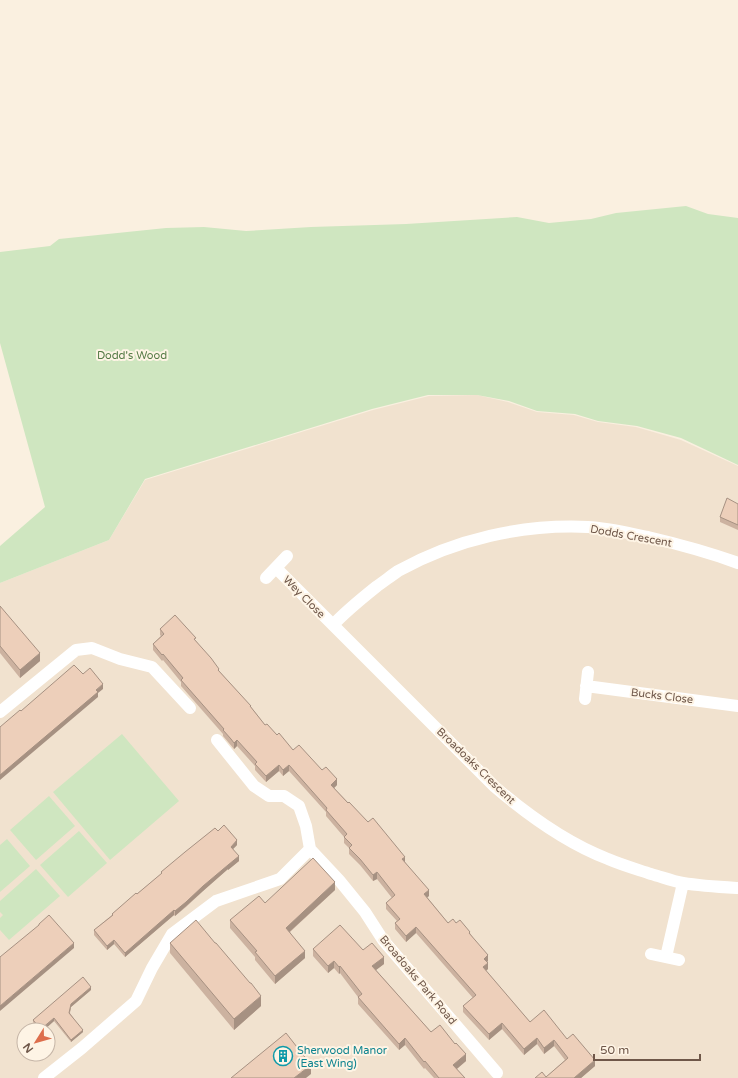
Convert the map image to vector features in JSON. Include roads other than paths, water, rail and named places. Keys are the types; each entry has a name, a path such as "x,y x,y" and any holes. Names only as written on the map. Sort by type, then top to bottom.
{"street":[{"name":"Dodds Crescent","path":"333,625 363,597 397,572 454,546 519,530 581,527 630,533 686,546 738,563"},
{"name":"Wey Close","path":"266,578 287,556"},
{"name":"Wey Close","path":"276,568 333,625"},
{"name":"Broadoaks Crescent","path":"333,625 495,787 516,805 558,834 607,859 632,868 683,883 738,888"},
{"path":"0,712 76,650 92,648 120,659 152,667 190,708"},
{"path":"585,699 588,672"},
{"name":"Bucks Close","path":"586,686 738,706"},
{"path":"44,1078 82,1048 136,1001 152,968 172,934 216,901 280,879 310,849 306,826 299,806 284,796 269,796 254,786 217,740"},
{"name":"Broadoaks Park Road","path":"310,849 339,880 361,907 383,940 498,1073"},
{"path":"666,957 683,883"},
{"path":"651,954 679,960"}],"place":[{"name":"Sherwood Manor (East Wing)","path":"283,1056"}],"park label":[{"name":"Dodd's Wood","path":"132,355"}]}
